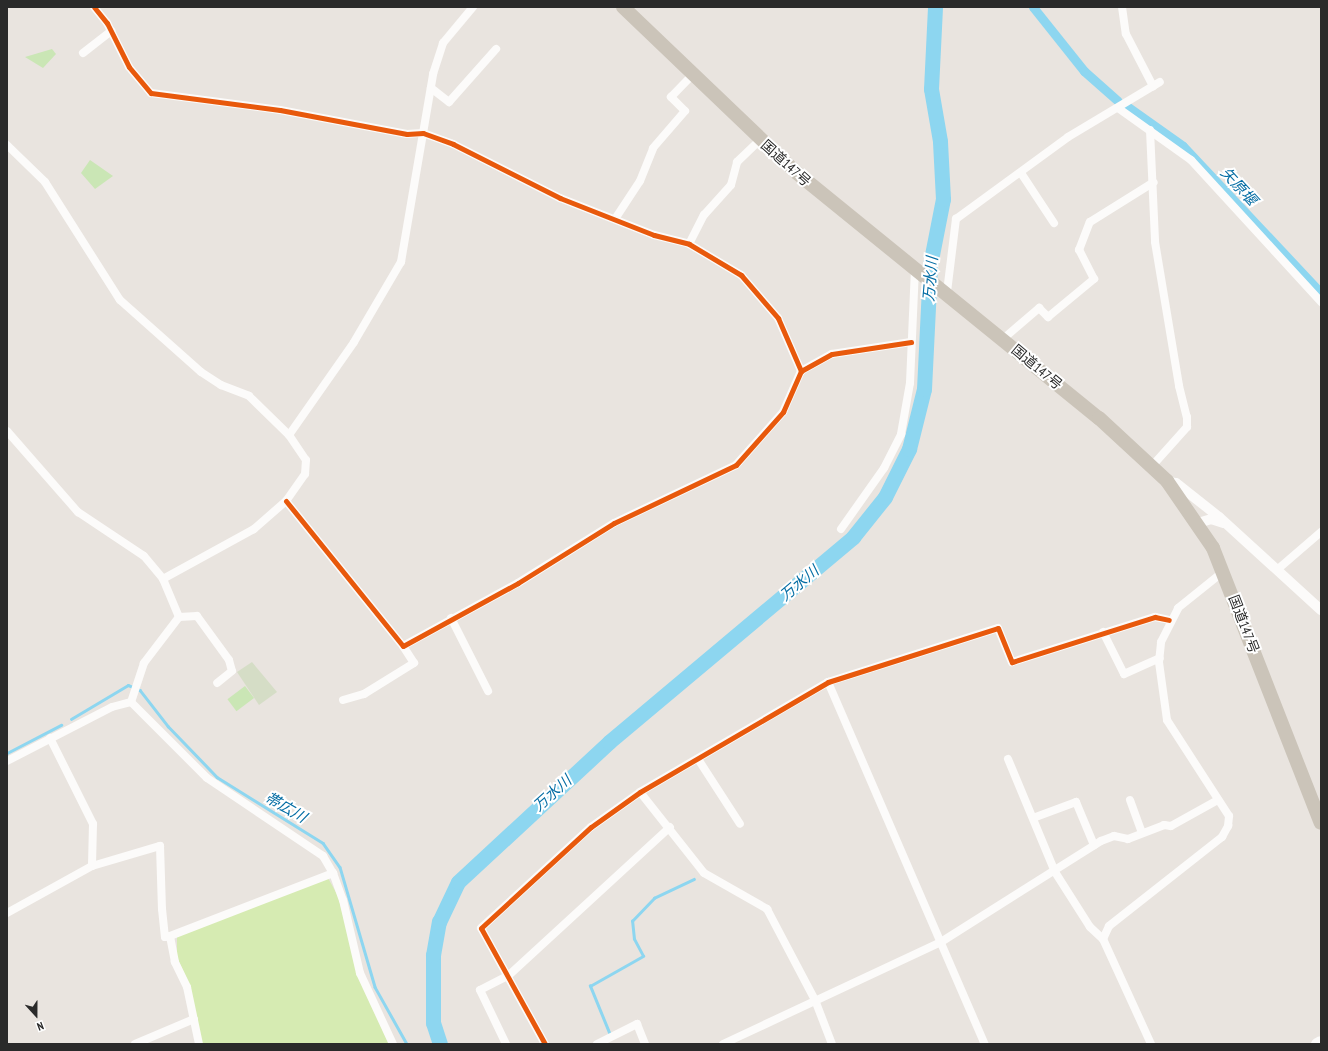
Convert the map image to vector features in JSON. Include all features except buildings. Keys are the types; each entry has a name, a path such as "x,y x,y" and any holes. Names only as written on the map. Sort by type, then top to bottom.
{"highway":[{"name":"国道147号","path":"623,7 760,140 847,216 945,291 1003,339 1152,466 1167,481 1198,523 1223,572 1321,823"}],"main road":[{"path":"1317,1044 1321,1042"}],"street":[{"path":"94,7 111,31 141,84 162,97 280,110 407,134 423,133 453,144 560,198 654,235 689,244 745,281 778,318 801,371"},
{"path":"289,435 354,342 401,262 431,88 443,44 473,7"},
{"path":"945,291 956,219 1021,173 1068,137 1156,84 1126,34 1122,7"},
{"path":"83,53 111,31"},
{"path":"431,88 449,102 496,49"},
{"path":"615,219 640,181 653,148 686,111 671,98 692,75"},
{"path":"1118,108 1191,160 1321,302"},
{"path":"1150,130 1154,182 1155,242 1179,386 1187,417 1187,428 1152,466"},
{"path":"689,244 704,215 731,185 737,162 760,140"},
{"path":"7,145 45,182 120,300 201,372 221,385 249,396 289,435 306,460 306,474 286,501 254,529 163,579"},
{"path":"1021,173 1054,223"},
{"path":"1003,339 1039,308 1048,317 1094,279 1079,250 1090,222 1154,182"},
{"path":"841,529 884,468 901,434 910,383 911,342 917,270"},
{"path":"403,646 450,618 518,583 614,523 736,465 783,412 801,371 832,354 911,342"},
{"path":"7,431 78,512 144,556 163,579 179,617"},
{"path":"1167,481 1176,484 1223,522 1278,569 1321,610"},
{"path":"286,501 403,646 414,663 364,694 344,700"},
{"path":"1198,523 1211,519 1223,522"},
{"path":"1278,569 1321,532"},
{"path":"1103,939 1108,926 1222,837 1229,816 1167,720 1160,658 1161,642 1169,620 1178,608 1223,572"},
{"path":"131,702 144,663 179,617 197,616 229,660 232,671 216,683"},
{"path":"545,1044 481,928 591,827 640,792 828,682 998,628 1012,662 1103,632 1155,617 1169,620"},
{"path":"450,618 488,691"},
{"path":"1103,632 1124,674 1160,658"},
{"path":"828,682 985,1044"},
{"path":"7,761 112,707 131,702"},
{"path":"131,702 207,778 243,805 302,839 323,856 333,873 360,973 393,1044"},
{"path":"50,738 93,824 92,866"},
{"path":"698,759 740,824"},
{"path":"1008,759 1055,872 1090,927 1103,939 1151,1044"},
{"path":"640,792 670,827 704,873 767,909 815,1000 832,1044"},
{"path":"1130,800 1142,833"},
{"path":"723,1044 941,942 1055,872 1094,846 1114,836 1128,839 1164,824 1171,826 1218,800"},
{"path":"1033,818 1076,802 1094,846"},
{"path":"506,1044 480,990 508,976 670,827"},
{"path":"7,913 92,866 160,846 162,909 165,937 333,873"},
{"path":"170,936 194,1020 199,1044"},
{"path":"135,1044 194,1020"},
{"path":"597,1044 604,1039 637,1024 645,1044"}],"green space":[{"path":"52,49 56,54 43,68 25,57"},
{"path":"90,160 113,176 95,189 81,173"},
{"path":"252,662 277,692 259,705 237,672"},
{"path":"245,686 254,698 236,711 227,699"},
{"path":"328,878 338,896 358,974 389,1044 202,1044 190,986 177,957 177,936"}],"waterway":[{"name":"万水川","path":"440,1044 433,1023 433,955 439,922 458,882 609,742 853,537 885,497 909,449 924,389 930,265 943,199 940,141 931,89 935,7"},
{"name":"矢原堰","path":"1033,7 1084,71 1118,101"},
{"name":"矢原堰","path":"1128,107 1183,146 1321,293"},
{"name":"帯広川","path":"71,719 128,685 140,690 168,726 217,777 323,843 340,867 375,987 407,1044"},
{"name":"帯広川","path":"7,753 61,725"},
{"path":"610,1035 590,986 643,956 634,939 632,921 654,898 694,879"}],"cycle path":[{"path":"94,7 107,23 129,67 151,93 280,110 407,134 423,133 453,144 560,198 654,235 689,244 741,275 778,318 801,371"},
{"path":"286,501 403,646 518,583 614,523 736,465 783,412 801,371 832,354 911,342"},
{"path":"545,1044 481,928 591,827 640,792 828,682 998,628 1012,662 1155,617 1169,620"}]}
